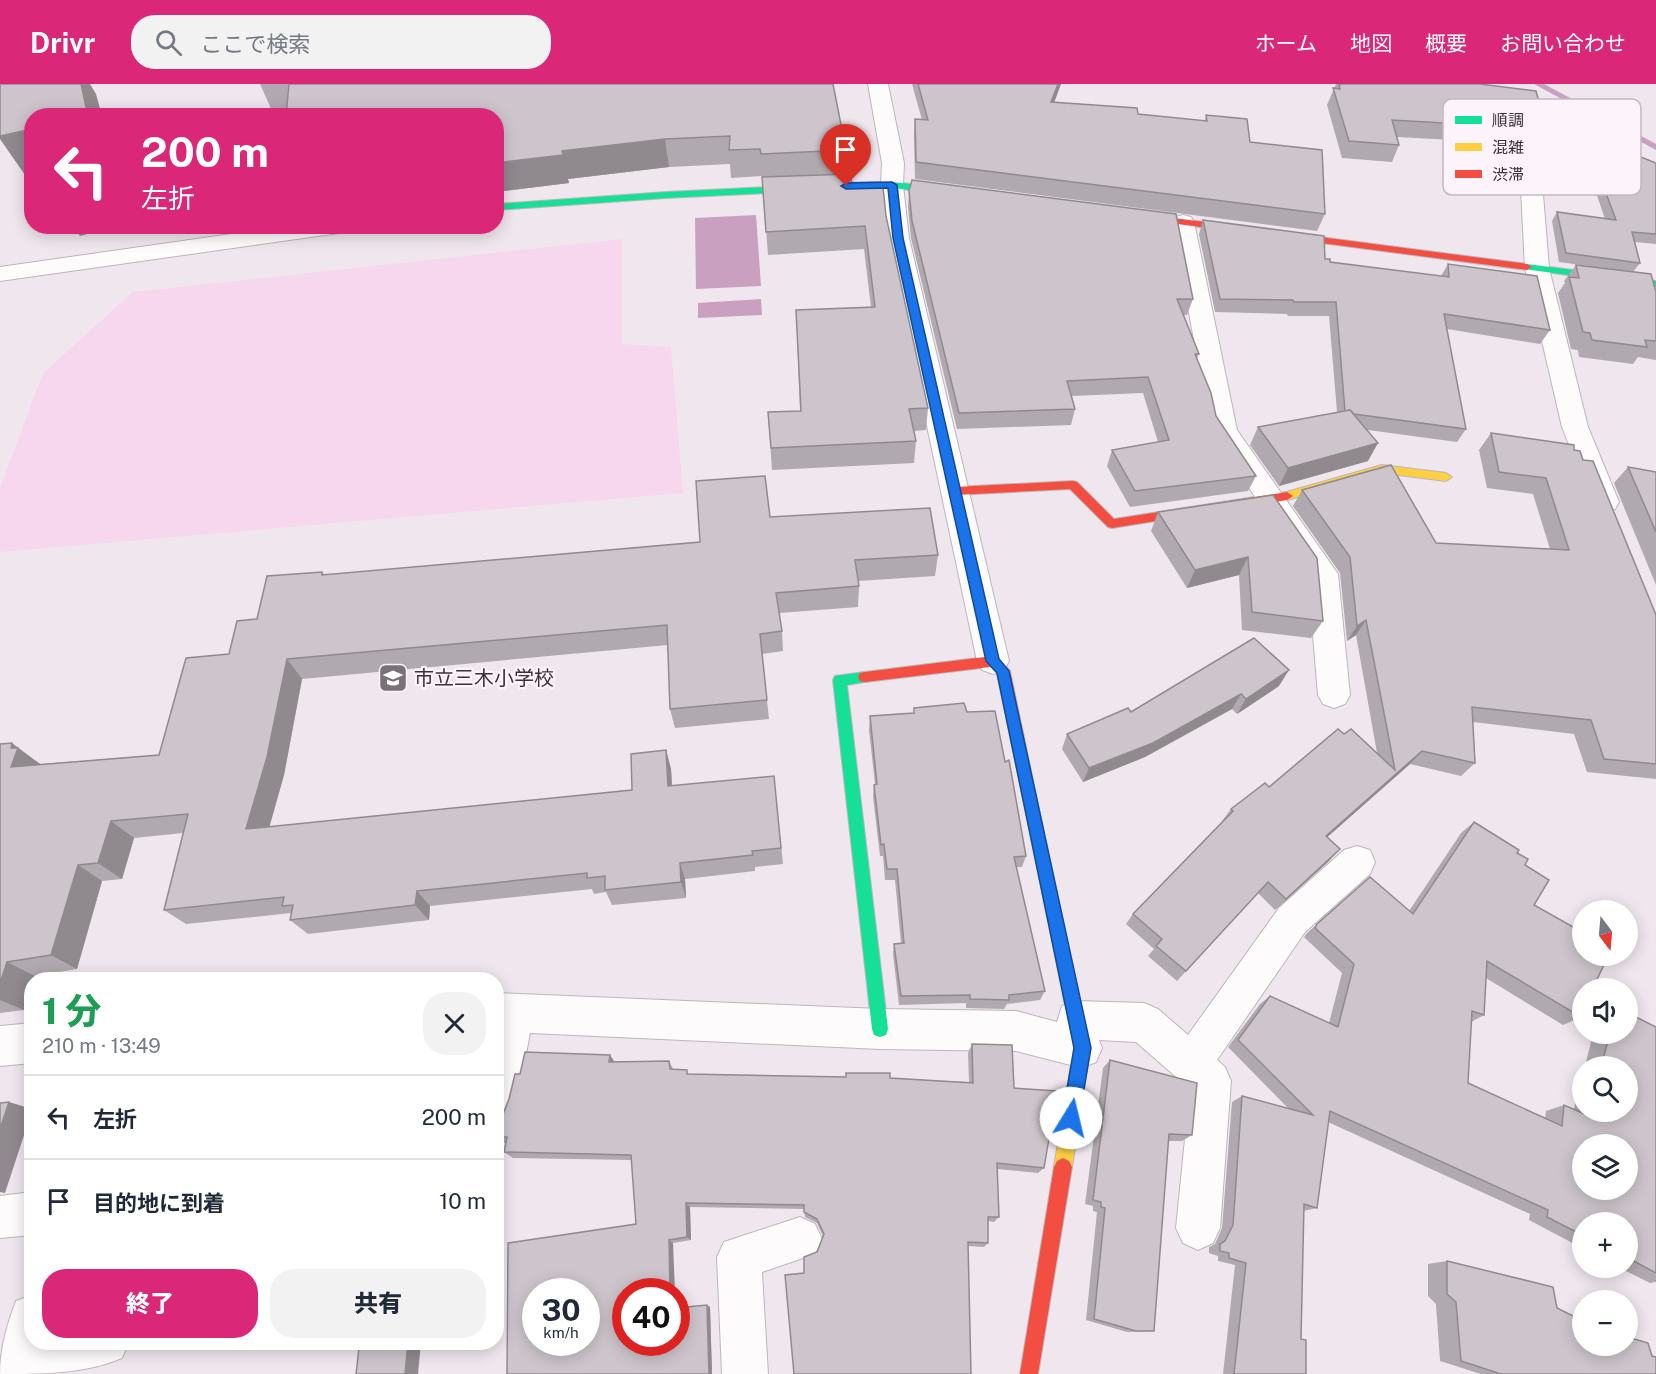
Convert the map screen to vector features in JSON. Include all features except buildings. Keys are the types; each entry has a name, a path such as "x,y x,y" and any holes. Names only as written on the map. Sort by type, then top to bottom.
{"street":[{"path":"878,84 893,163 892,185 898,238 993,661 1003,671 1079,1034 1029,1374"},
{"path":"504,206 666,195 892,185 970,194"},
{"path":"1532,195 1537,268 1575,427 1613,523"},
{"path":"1124,214 1656,284"},
{"path":"1183,222 1224,431 1323,574 1334,695"},
{"path":"0,274 282,234"},
{"path":"955,491 1073,485 1112,524 1272,500 1382,469 1446,477"},
{"path":"880,1029 840,680 993,661"},
{"path":"1191,1064 1292,920 1357,862"},
{"path":"505,1012 880,1029 1079,1034 1144,1023 1211,1081 1198,1228"},
{"path":"0,1046 24,1044"},
{"path":"0,1217 24,1214"},
{"path":"745,1374 739,1257 800,1239"}],"shaded area":[{"path":"756,215 761,286 696,289 695,218"},
{"path":"622,239 622,344 671,347 683,493 0,552 0,488 43,373 133,292"},
{"path":"761,299 762,315 698,318 698,303"}],"waterway":[{"path":"1538,84 1566,99"},
{"path":"1641,139 1656,147"}],"traffic: fast":[{"path":"504,206 666,195 868,185 892,185 956,192"},
{"path":"1527,267 1656,284"},
{"path":"865,677 840,680 880,1029"}],"traffic: slow":[{"path":"1287,496 1382,469 1446,477"},
{"path":"1041,852 1082,1048 1063,1167"}],"traffic: jam":[{"path":"1135,216 1527,267"},
{"path":"955,491 1073,485 1112,524 1287,496"},
{"path":"865,677 993,661 1003,671 1041,852"},
{"path":"1029,1374 1063,1167"}],"place":[{"name":"市立三木小学校","path":"393,678"}],"route":[{"path":"846,186 892,185 898,238 993,661 1003,671 1082,1048 1071,1118"}]}
